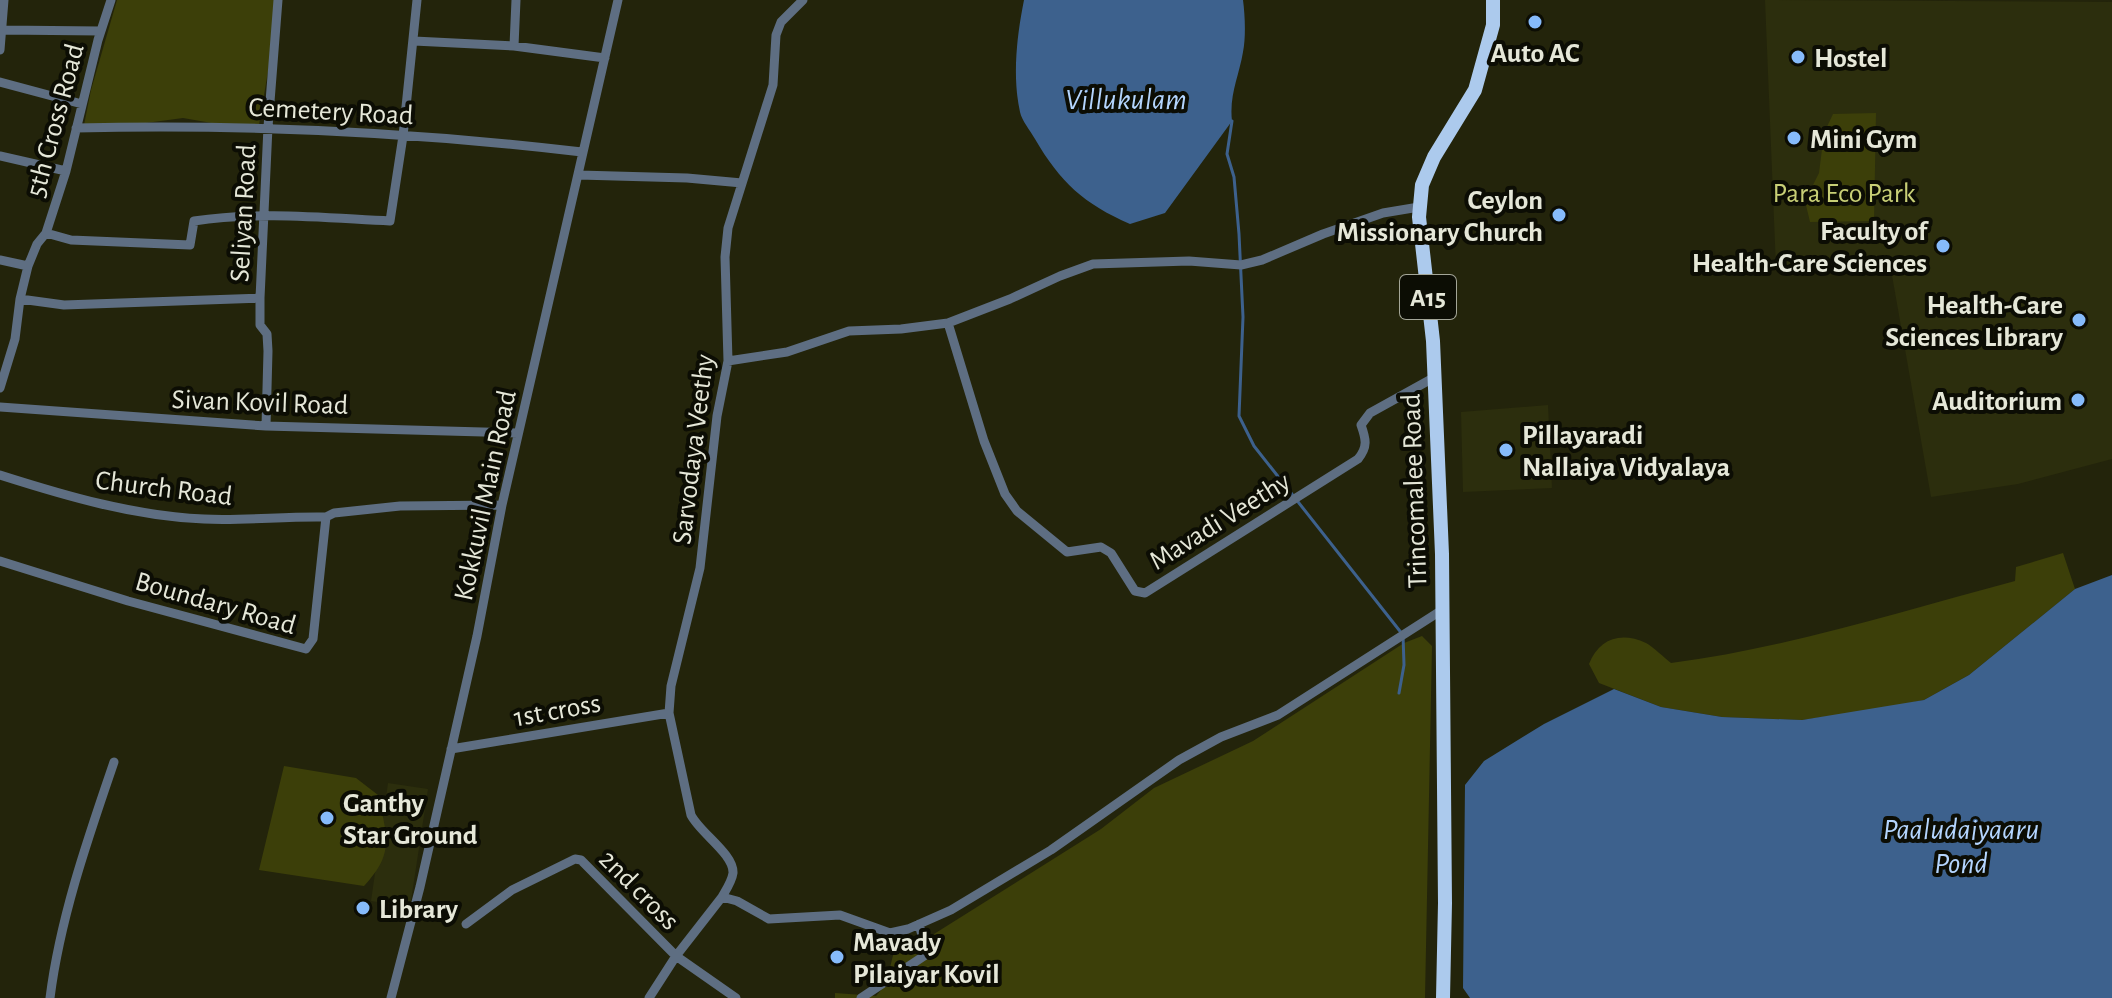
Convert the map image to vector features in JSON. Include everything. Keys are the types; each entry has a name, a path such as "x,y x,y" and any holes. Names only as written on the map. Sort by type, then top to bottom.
{"highway":[{"name":"Trincomalee Road","path":"1443,998 1442,554 1435,377 1419,207 1422,185 1434,157 1475,90 1493,25 1493,0"}],"street":[{"path":"0,50 4,0"},
{"name":"5th Cross Road","path":"0,388 15,339 28,266 37,244 46,233 66,171 100,31 111,0"},
{"name":"Seliyan Road","path":"266,426 268,351 267,334 260,325 260,298 278,0"},
{"path":"46,233 71,240 190,245 194,221 263,217 390,221 403,136 417,0"},
{"path":"514,46 516,0"},
{"name":"Kokkuvil Main Road","path":"391,998 477,636 502,505 618,0"},
{"name":"Sarvodaya Veethy","path":"649,998 676,956 722,897 733,876 732,865 725,854 697,827 691,815 669,713 671,686 700,568 717,416 728,361 725,257 728,228 773,85 776,35 781,22 803,0"},
{"path":"3,30 100,31"},
{"path":"414,41 514,46 605,58"},
{"path":"0,82 82,104"},
{"name":"Cemetery Road","path":"76,128 169,125 268,127 582,152"},
{"path":"0,156 66,171"},
{"path":"579,175 742,183"},
{"path":"728,361 787,352 849,331 948,323 1093,264 1189,261 1241,265 1262,260 1383,213 1419,207"},
{"path":"0,260 28,266"},
{"path":"20,299 64,305 260,298"},
{"name":"Mavadi Veethy","path":"948,323 984,441 1005,494 1017,511 1067,552 1101,547 1111,553 1135,591 1145,593 1358,459 1364,451 1366,440 1361,425 1370,413 1435,377"},
{"name":"Sivan Kovil Road","path":"0,407 266,426 518,433"},
{"name":"Church Road","path":"0,475 108,506 175,516 234,520 326,517"},
{"path":"326,517 334,513 400,506 502,505"},
{"name":"Boundary Road","path":"0,561 128,601 306,649 313,639 326,517"},
{"path":"722,897 737,901 769,919 840,915 890,933 919,924 951,910 1051,850 1179,760 1221,737 1278,715 1442,610"},
{"name":"1st cross","path":"451,749 669,713"},
{"path":"50,998 62,937 114,762"},
{"name":"2nd cross","path":"466,924 512,890 575,859 581,860 676,956 736,998"},
{"path":"861,998 927,954 919,924"}],"shaded area":[{"name":"Faculty of Health-Care Sciences","path":"1765,0 2112,2 2112,459 2018,484 1931,497 1890,264 1883,260 1862,259 1776,268"},
{"name":"Pillayaradi Nallaiya Vidyalaya","path":"1548,405 1552,488 1463,492 1461,412"},
{"path":"388,783 428,789 410,907 371,901"}],"green space":[{"path":"117,0 280,0 258,131 183,118 131,125 84,125"},
{"name":"Para Eco Park","path":"1876,113 1874,221 1810,222 1805,201 1819,173 1824,133 1833,114"},
{"path":"2063,553 2075,589 1969,675 1924,700 1802,720 1722,717 1661,707 1599,683 1589,664 1598,648 1619,638 1646,643 1671,663 1801,638 2015,581 2016,567"},
{"path":"1422,636 1432,646 1425,998 835,998 835,993 876,996 886,984 896,943 934,934 1101,829 1154,788 1253,741 1404,643"},
{"name":"Ganthy Star Ground","path":"284,766 356,778 378,795 386,844 381,864 364,886 259,870"}],"water":[{"name":"Villukulam","path":"1024,0 1243,0 1245,40 1233,94 1232,121 1165,213 1130,224 1086,200 1064,180 1044,154 1022,119 1016,84 1016,56"},
{"name":"Paaludaiyaaru Pond","path":"2112,575 2112,998 1470,998 1463,988 1465,785 1484,761 1544,724 1614,689 1661,707 1722,717 1802,720 1924,700 1969,675 2075,589"}],"waterway":[{"path":"1232,121 1227,154 1234,177 1243,317 1239,416 1254,446 1403,635 1404,665 1399,693"}],"place":[{"name":"Auto AC","path":"1535,22"},
{"name":"Hostel","path":"1798,57"},
{"name":"Mini Gym","path":"1794,138"},
{"name":"Ceylon Missionary Church","path":"1559,215"},
{"name":"Faculty of Health-Care Sciences","path":"1943,246"},
{"name":"Health-Care Sciences Library","path":"2079,320"},
{"name":"Auditorium","path":"2078,400"},
{"name":"Pillayaradi Nallaiya Vidyalaya","path":"1506,450"},
{"name":"Ganthy Star Ground","path":"327,818"},
{"name":"Library","path":"363,908"},
{"name":"Mavady Pilaiyar Kovil","path":"837,957"}]}
